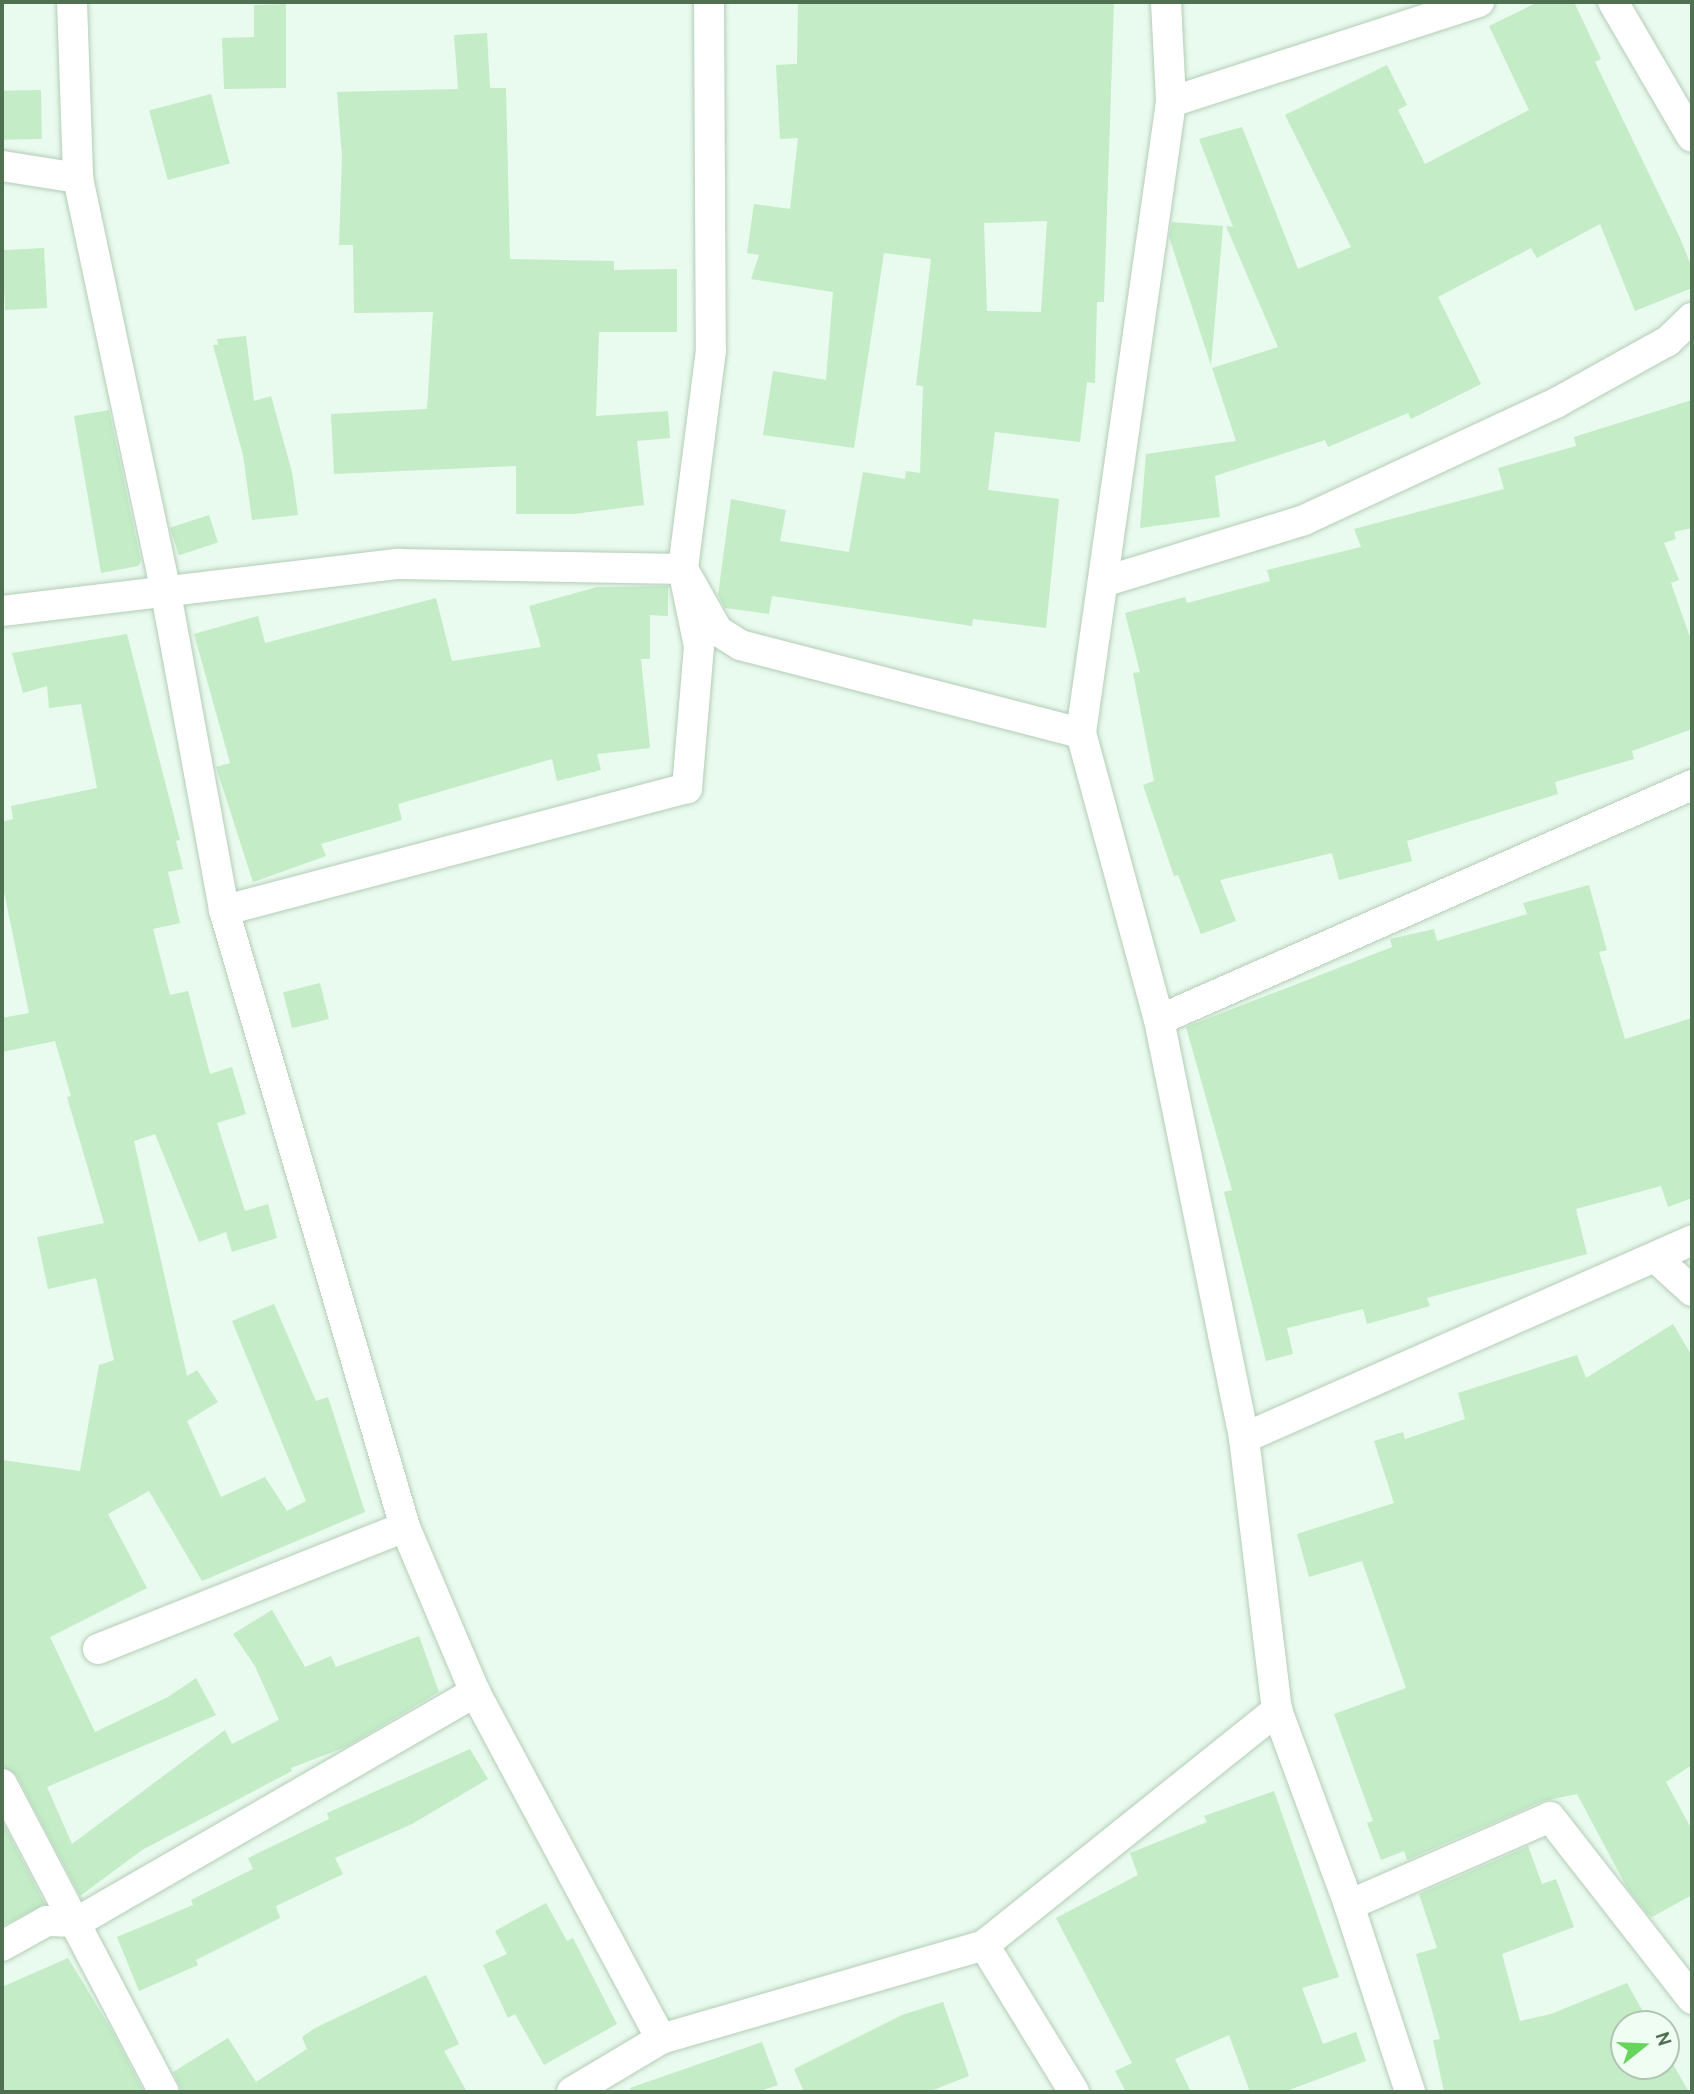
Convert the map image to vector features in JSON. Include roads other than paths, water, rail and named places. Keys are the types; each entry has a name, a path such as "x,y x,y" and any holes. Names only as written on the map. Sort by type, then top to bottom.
{"street":[{"path":"72,2 78,178 164,589 224,909 405,1527 475,1692 662,2039"},
{"path":"224,909 687,788 699,646 683,569 711,350 709,2"},
{"path":"1166,2 1171,102 1081,733 1159,1020 1244,1438 1276,1710 1349,1906 1410,2092"},
{"path":"1171,102 1479,2"},
{"path":"1614,2 1692,137"},
{"path":"2,166 78,178"},
{"path":"1102,582 1304,520 1556,403 1668,341 1692,318"},
{"path":"2,611 164,589 398,564 683,569"},
{"path":"683,569 718,631 740,646 1081,733"},
{"path":"1159,1020 1692,785"},
{"path":"1244,1438 1657,1259 1692,1240"},
{"path":"1657,1259 1692,1291"},
{"path":"98,1649 405,1527"},
{"path":"2,1946 47,1920 77,1922 475,1692"},
{"path":"572,2092 662,2039 984,1945 1276,1710"},
{"path":"2,1784 77,1922 164,2092"},
{"path":"1349,1906 1550,1816 1692,1999"},
{"path":"984,1945 1074,2092"}]}
